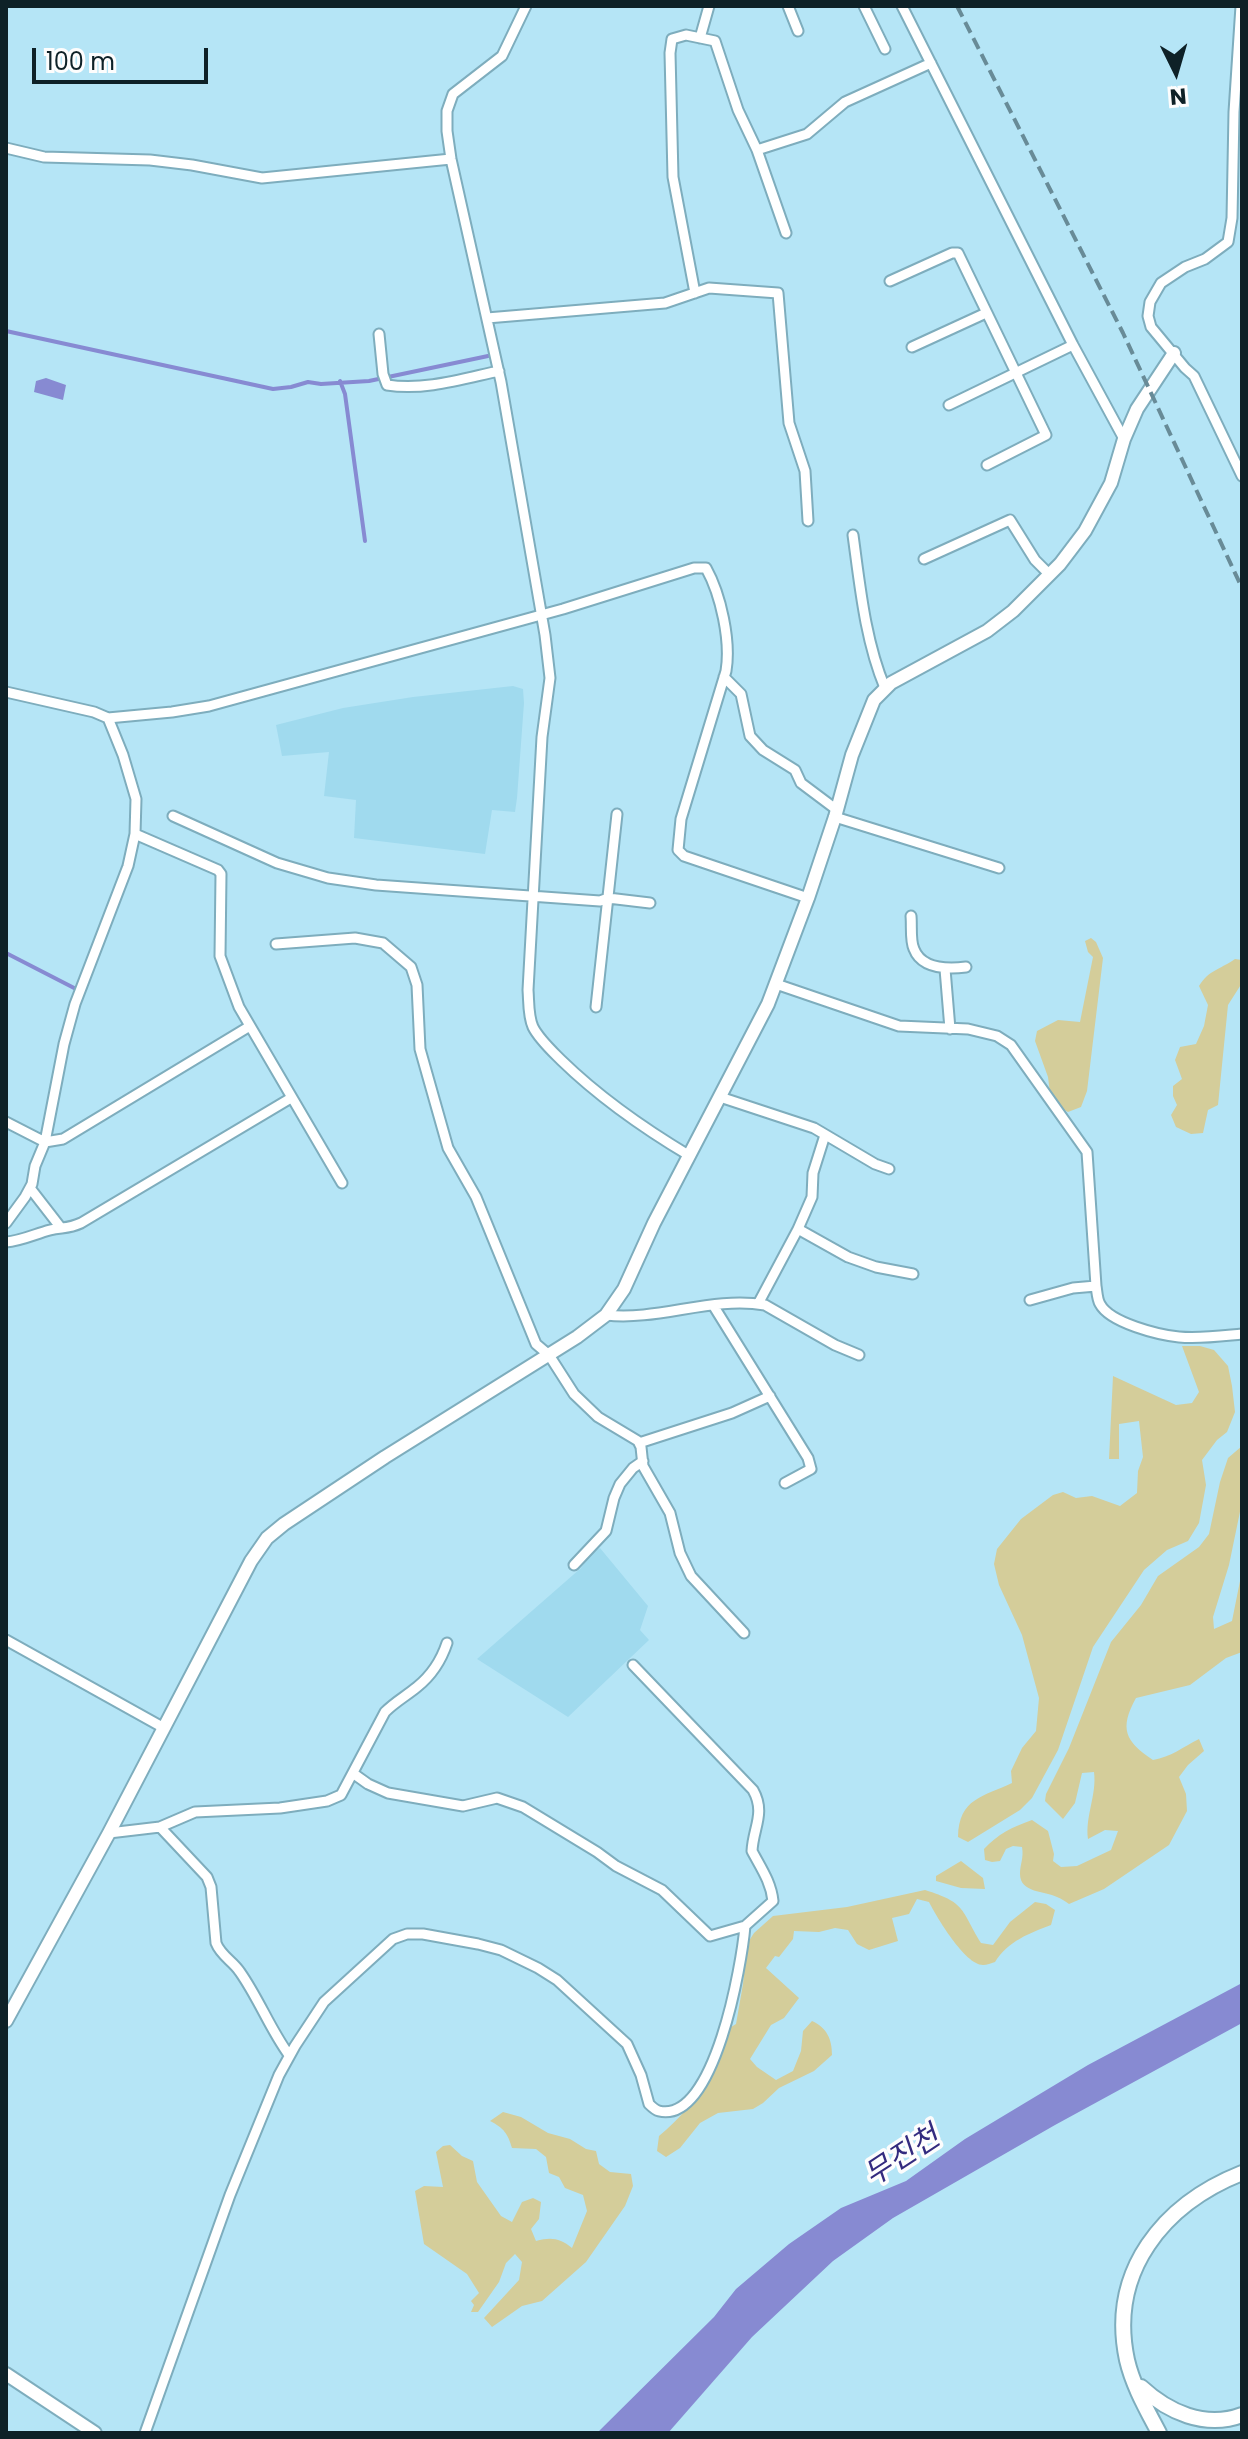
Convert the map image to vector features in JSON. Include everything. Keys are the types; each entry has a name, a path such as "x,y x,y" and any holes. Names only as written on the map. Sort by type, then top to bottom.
{"main road":[{"path":"1159,2433 1133,2380 1127,2357 1125,2304 1141,2255 1156,2232 1195,2196 1242,2173"},
{"path":"1133,2380 1157,2402 1196,2419 1216,2421 1242,2415"}],"street":[{"path":"526,6 502,56 453,94 447,111 447,131 499,371 550,678 542,737 528,990 533,1025 554,1053 585,1084 690,1156"},
{"path":"700,38 709,6"},
{"path":"788,6 798,31"},
{"path":"864,6 885,49"},
{"path":"902,6 1073,345 1124,439"},
{"path":"1241,6 1234,112 1232,218 1228,242 1205,259 1185,267 1161,283 1150,302 1148,316 1151,327 1194,376 1242,476"},
{"path":"695,293 673,177 672,39 686,35 715,41 786,233"},
{"path":"757,150 807,134 845,102 931,63"},
{"path":"6,148 44,157 150,160 262,178 451,159"},
{"path":"890,281 958,253 1046,435 987,465"},
{"path":"487,318 665,303 709,288 778,293 789,423 805,471 808,521"},
{"path":"912,347 986,313"},
{"path":"379,334 383,378 387,385 422,387 499,371"},
{"path":"949,405 1073,345"},
{"path":"6,2021 109,1833 251,1561 267,1538 385,1457 549,1355 606,1315 624,1289 654,1223 768,1004 808,898 868,710 885,688 987,631 1050,575 1085,531 1111,483 1124,439 1148,390 1174,353"},
{"path":"924,559 1010,520 1035,560 1050,575"},
{"path":"853,535 867,625 885,688"},
{"path":"6,692 108,718 209,706 637,588 694,568 706,568 712,579 729,655 681,819 678,850 684,856 808,898"},
{"path":"724,677 741,694 750,736 763,750 795,770 801,783 836,814 999,868"},
{"path":"6,1223 30,1188 45,1142 75,1004 128,866 135,834 136,799 108,718"},
{"path":"596,1007 617,814"},
{"path":"173,816 277,863 328,878 524,897 600,901 608,898 650,903"},
{"path":"135,834 221,874 220,956 239,1007 342,1183"},
{"path":"911,916 914,950 924,961 945,969 966,967"},
{"path":"276,944 355,938 383,943 411,967 417,985 420,1049 448,1148 476,1197 536,1344 549,1355 574,1394 598,1417 639,1443 643,1466 670,1513 680,1553 691,1576 744,1633"},
{"path":"945,969 950,1029"},
{"path":"776,984 899,1026 968,1029 997,1036 1011,1045 1087,1152 1096,1286 1099,1303 1106,1312 1125,1323 1176,1337 1242,1334"},
{"path":"6,1122 45,1142 63,1139 250,1026"},
{"path":"720,1097 814,1128 889,1169"},
{"path":"6,1242 81,1223 291,1098"},
{"path":"758,1304 812,1197 813,1173 825,1135"},
{"path":"30,1188 61,1228"},
{"path":"798,1229 848,1257 876,1267 913,1274"},
{"path":"1030,1300 1073,1288 1096,1286"},
{"path":"606,1315 626,1318 748,1302 765,1305 835,1345 859,1355"},
{"path":"713,1305 808,1458 811,1469 785,1483"},
{"path":"639,1443 732,1413 770,1396"},
{"path":"574,1565 606,1531 620,1484 643,1461"},
{"path":"6,1640 164,1728"},
{"path":"109,1833 160,1827 195,1812 280,1808 327,1801 341,1795 385,1712 430,1674 440,1661 447,1643"},
{"path":"354,1774 388,1793 463,1806 497,1798 523,1807 616,1866 662,1890 710,1936 745,1926 773,1901 765,1873 752,1851 758,1828 759,1801 753,1790 633,1665"},
{"path":"160,1827 207,1877 219,1951 238,1968 260,2001 273,2033 289,2055"},
{"path":"145,2433 230,2195 289,2055 324,2002 393,1939 407,1934 423,1934 501,1950 557,1980 627,2044 641,2075 649,2104 659,2111 683,2105 712,2062 734,1998 745,1926"},
{"path":"6,2374 95,2433"}],"shaded area":[{"path":"513,686 523,689 524,703 515,812 492,810 485,854 354,838 356,800 324,796 329,752 282,756 276,725 343,708"},
{"path":"1091,938 1103,958 1087,1091 1081,1107 1068,1112 1059,1107 1050,1093 1048,1077 1035,1041 1037,1031 1058,1020 1080,1022 1093,957 1085,941"},
{"path":"1235,959 1242,960 1242,983 1228,1005 1218,1105 1208,1110 1203,1133 1191,1134 1176,1127 1171,1115 1177,1105 1173,1086 1182,1079 1175,1060 1180,1047 1196,1044 1204,1026 1208,1005 1199,986 1211,973"},
{"path":"1182,1346 1214,1350 1228,1366 1235,1412 1227,1432 1202,1460 1206,1485 1199,1523 1188,1541 1167,1550 1144,1570 1093,1647 1058,1750 1032,1798 1020,1810 968,1842 958,1837 963,1814 974,1801 1012,1783 1011,1771 1022,1748 1036,1731 1039,1698 1022,1635 999,1585 994,1564 997,1549 1021,1519 1053,1495 1063,1492 1076,1498 1092,1496 1120,1506 1137,1493 1138,1471 1143,1457 1139,1421 1119,1424 1119,1459 1109,1459 1113,1376 1176,1405 1192,1403 1199,1392"},
{"path":"1242,1446 1242,1502 1229,1565 1213,1617 1214,1629 1232,1621 1242,1571 1242,1652 1226,1658 1190,1685 1136,1698 1128,1718 1131,1740 1153,1760 1199,1739 1204,1751 1179,1777 1186,1794 1187,1811 1169,1845 1104,1889 1069,1904 1029,1888 1021,1880 1022,1847 1006,1849 1000,1861 992,1862 985,1860 984,1849 1000,1835 1032,1820 1048,1831 1053,1861 1061,1867 1077,1866 1111,1850 1118,1831 1105,1830 1088,1839 1094,1772 1082,1773 1075,1803 1063,1819 1045,1801 1046,1794 1069,1748 1111,1642 1141,1605 1158,1576 1199,1547 1209,1534 1228,1458"},
{"path":"600,1548 648,1606 640,1630 649,1640 568,1717 477,1659"},
{"path":"961,1861 983,1878 985,1889 961,1888 936,1881 936,1876"},
{"path":"925,1890 955,1903 981,1943 993,1945 1010,1922 1035,1902 1055,1910 1051,1925 1020,1939 1006,1948 995,1962 984,1965 976,1963 960,1949 929,1902 917,1899 909,1914 892,1918 898,1941 869,1950 857,1944 848,1930 794,1931 793,1939 766,1968 799,1998 784,2018 771,2025 750,2059 776,2080 793,2071 801,2051 803,2031 812,2021 828,2035 832,2055 814,2071 779,2088 753,2109 718,2113 700,2123 680,2148 666,2157 657,2151 659,2136 694,2100 728,2029 736,2024 747,1944 754,1933 773,1916 847,1907"},
{"path":"503,2112 596,2151 599,2164 610,2172 631,2174 633,2186 625,2206 586,2262 542,2301 522,2306 492,2327 484,2318 519,2280 522,2262 515,2254 506,2263 499,2282 478,2312 471,2312 474,2305 471,2301 479,2293 467,2274 424,2244 415,2191 424,2186 443,2187 436,2152 450,2145 473,2161 477,2182 501,2216 512,2222 522,2202 533,2198 541,2202 539,2219 531,2229 536,2241 555,2239 572,2248 587,2211 583,2195 565,2188 559,2177 549,2173 546,2157 536,2149 512,2148 505,2132 490,2121"}],"water":[{"path":"46,378 66,385 63,400 34,392 36,381"},
{"name":"무진천","path":"1242,1983 1242,2023 893,2218 833,2261 752,2337 668,2433 597,2433 714,2317 736,2289 789,2244 841,2208 906,2181 965,2139 1088,2065"}],"waterway":[{"path":"6,331 273,389 308,382 369,381 488,356"},
{"path":"340,381 345,394 365,541"},
{"path":"6,953 78,990"}],"railway":[{"path":"957,6 1123,333 1242,588"}]}
